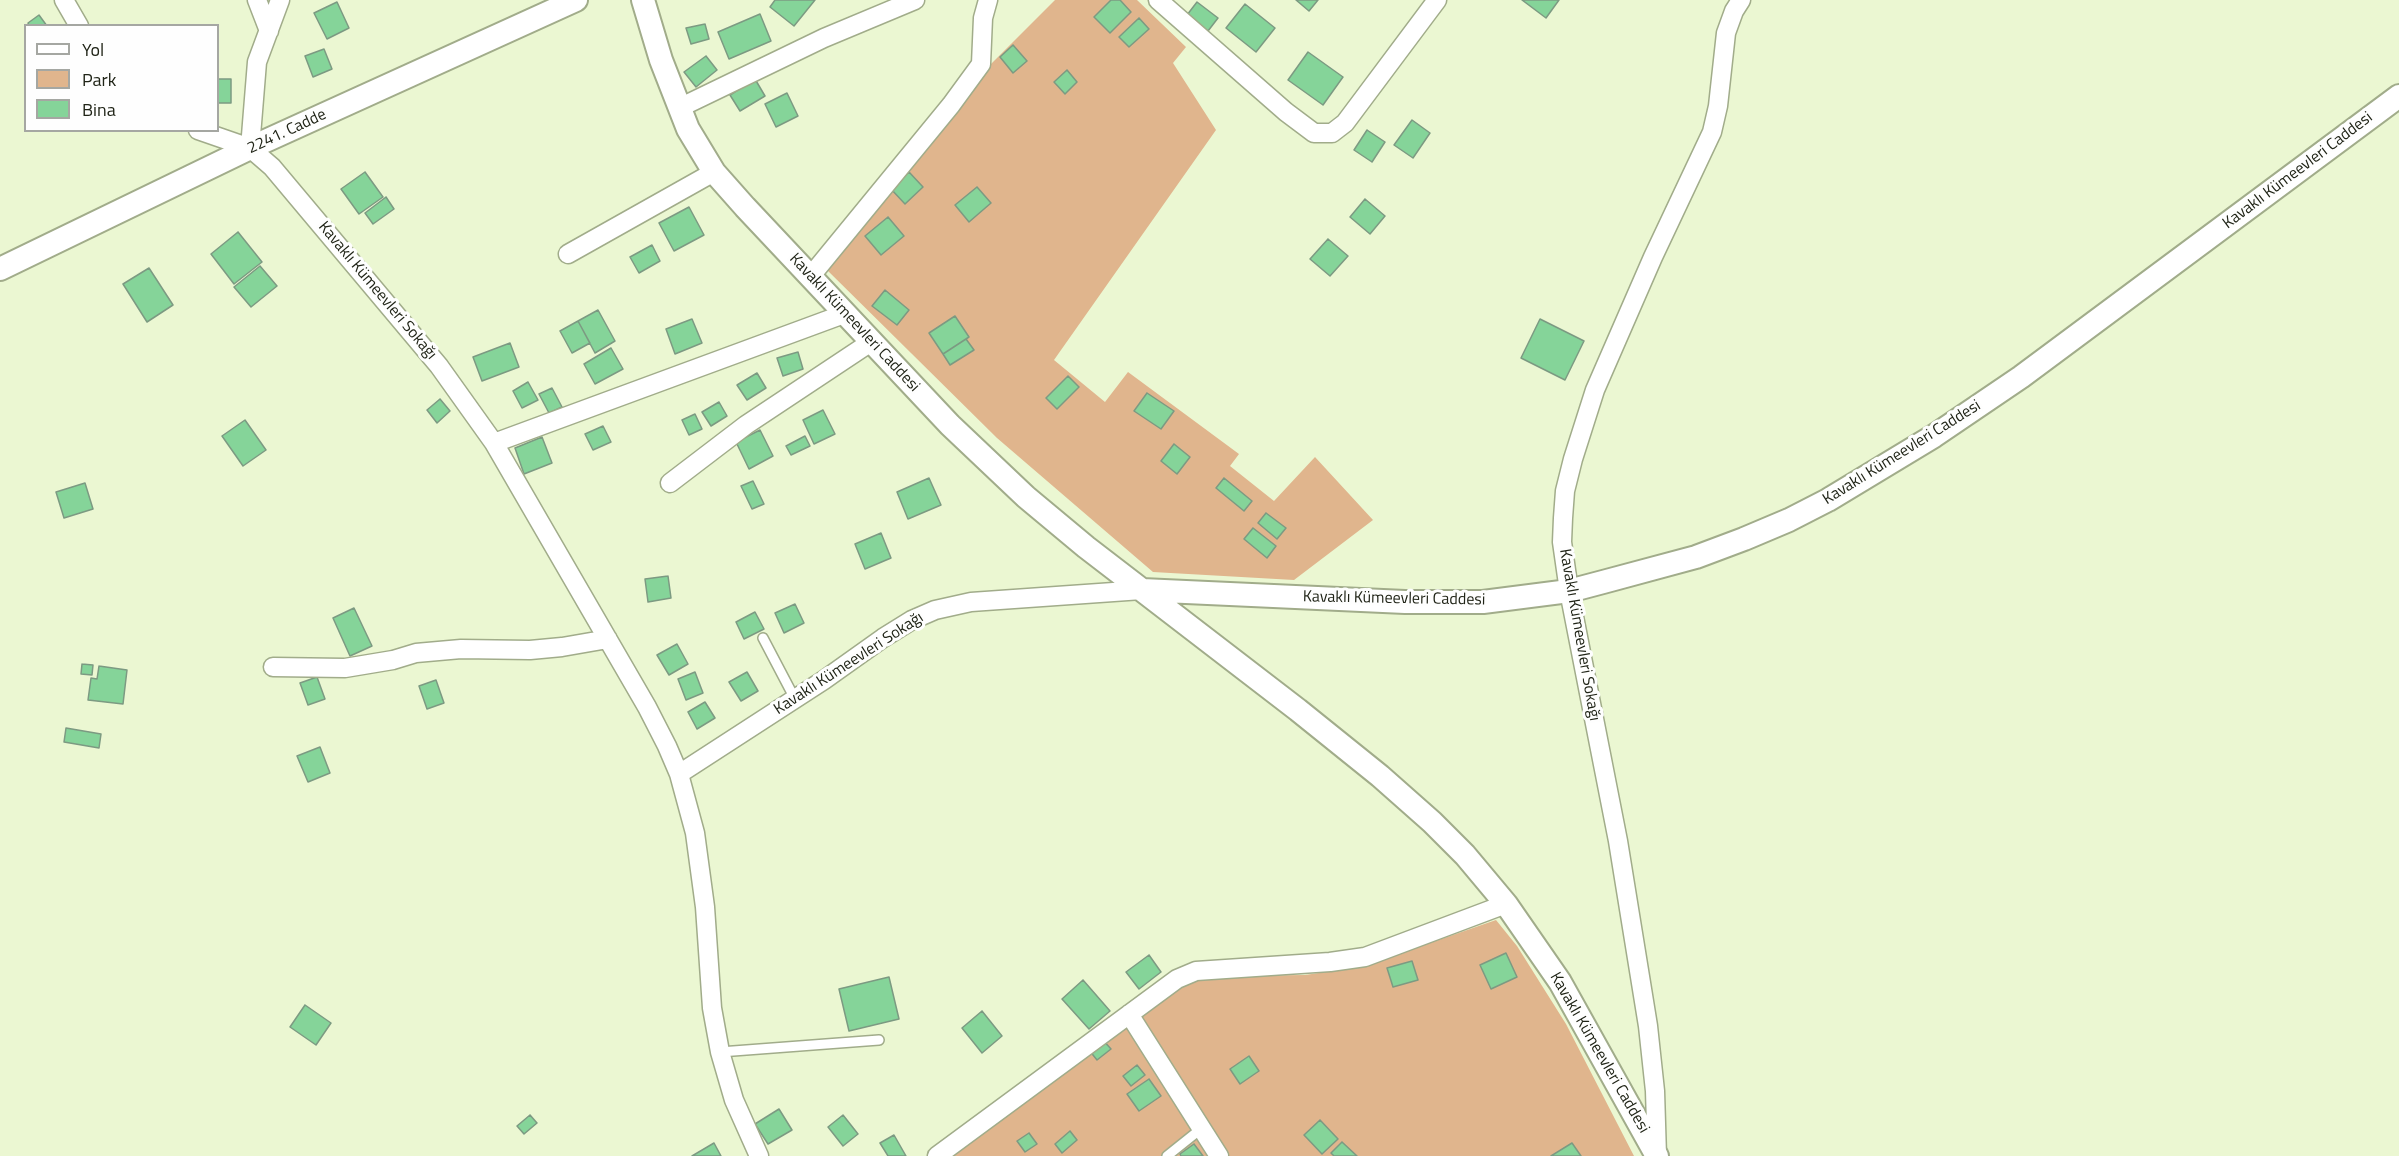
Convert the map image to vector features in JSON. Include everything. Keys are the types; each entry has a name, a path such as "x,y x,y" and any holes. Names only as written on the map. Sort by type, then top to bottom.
{"street":[{"path":"64,0 78,24"},
{"path":"257,0 269,31"},
{"path":"204,132 250,148 256,62 280,0"},
{"name":"2241. Cadde","path":"0,269 250,148 576,0"},
{"name":"Kavaklı Kümeevleri Caddesi","path":"643,0 661,60 679,108 698,147 714,172 950,425 1026,497 1380,776 1457,847 1506,904 1560,982 1657,1156"},
{"path":"679,108 834,34 915,0"},
{"path":"810,277 937,122 981,64 983,18 988,0"},
{"path":"1158,0 1286,112 1314,132 1332,133 1345,123 1437,0"},
{"name":"Kavaklı Kümeevleri Sokağı","path":"1657,1156 1655,1091 1633,926 1569,591 1562,542 1563,518 1565,491 1581,431 1620,334 1712,132 1718,106 1726,33 1734,11 1741,0"},
{"name":"Kavaklı Kümeevleri Caddesi","path":"1142,590 1445,603 1519,599 1569,591 1696,557 1789,520 1876,473 1934,436 2021,377 2399,96"},
{"name":"Kavaklı Kümeevleri Sokağı","path":"250,148 272,167 293,191 439,366 494,443 668,746 679,774 695,833 712,1008 720,1052 734,1100 759,1156"},
{"path":"568,254 714,172"},
{"path":"494,443 844,314"},
{"path":"670,483 746,425 871,342"},
{"name":"Kavaklı Kümeevleri Sokağı","path":"679,774 912,620 950,605 1142,590"},
{"path":"273,667 345,668 416,653 461,649 530,650 608,639"},
{"path":"938,1156 1177,979 1196,970 1330,962 1365,957 1506,904"},
{"path":"1129,1014 1219,1156"}],"lane":[{"path":"763,638 795,699"},
{"path":"720,1052 879,1040"},
{"path":"1167,1156 1202,1128"}],"green space":[{"path":"1055,0 1137,0 1186,47 1173,63 1216,130 1054,360 1105,402 1128,372 1239,454 1230,466 1274,501 1315,457 1373,520 1294,580 1153,572 997,438 826,269 990,65"},
{"path":"1496,920 1517,946 1566,1024 1634,1156 948,1156 1180,987 1194,980 1220,976 1305,975 1346,969 1384,959"}],"building":[{"path":"775,0 815,0 794,26 770,7"},
{"path":"1111,0 1120,0 1131,12 1110,33 1094,17"},
{"path":"1296,0 1318,0 1309,11"},
{"path":"1522,0 1559,0 1546,18"},
{"path":"337,2 349,28 327,39 314,13"},
{"path":"1197,2 1218,18 1208,31 1187,15"},
{"path":"1245,4 1275,28 1256,52 1226,28"},
{"path":"760,14 771,41 729,59 718,32"},
{"path":"39,15 46,24 28,24"},
{"path":"1139,18 1149,29 1129,47 1119,37"},
{"path":"705,24 709,39 691,44 686,28"},
{"path":"1013,45 1027,61 1013,73 1000,57"},
{"path":"324,49 332,69 313,77 305,56"},
{"path":"1308,52 1343,77 1323,105 1288,80"},
{"path":"706,56 717,70 696,87 684,72"},
{"path":"1067,70 1077,82 1065,94 1054,82"},
{"path":"219,79 231,79 231,103 219,103"},
{"path":"755,79 765,96 740,111 730,95"},
{"path":"787,93 798,116 776,127 765,104"},
{"path":"1412,120 1430,133 1413,158 1394,145"},
{"path":"1367,130 1385,142 1372,162 1354,150"},
{"path":"365,172 383,197 359,214 341,189"},
{"path":"909,172 923,187 905,204 891,189"},
{"path":"977,187 991,203 969,222 955,205"},
{"path":"386,197 394,209 373,224 365,213"},
{"path":"1365,199 1385,216 1370,234 1350,217"},
{"path":"689,207 704,235 674,251 659,223"},
{"path":"888,217 904,236 881,255 865,236"},
{"path":"238,232 262,262 234,284 211,254"},
{"path":"1328,239 1348,256 1330,276 1310,259"},
{"path":"652,245 660,261 639,273 630,257"},
{"path":"260,266 277,286 251,307 234,287"},
{"path":"149,268 173,305 147,322 123,284"},
{"path":"885,290 909,310 897,325 872,306"},
{"path":"598,310 615,341 595,353 578,321"},
{"path":"955,316 969,337 943,354 929,333"},
{"path":"692,319 702,343 675,354 666,329"},
{"path":"1540,319 1584,341 1565,380 1521,358"},
{"path":"578,321 590,343 572,353 560,331"},
{"path":"966,339 974,350 950,365 943,354"},
{"path":"510,343 519,367 482,381 473,357"},
{"path":"611,348 623,369 595,384 584,364"},
{"path":"798,352 803,369 783,376 777,358"},
{"path":"757,373 766,388 747,400 737,385"},
{"path":"1068,376 1079,387 1057,409 1046,398"},
{"path":"528,382 538,400 522,408 513,391"},
{"path":"552,388 562,407 549,413 539,394"},
{"path":"1147,393 1174,411 1161,429 1134,411"},
{"path":"440,399 450,411 437,423 427,410"},
{"path":"719,402 727,416 711,426 702,412"},
{"path":"823,410 835,434 814,444 803,420"},
{"path":"695,414 702,429 689,435 682,420"},
{"path":"245,420 266,450 243,466 222,436"},
{"path":"603,426 611,442 593,450 585,434"},
{"path":"760,430 773,456 749,469 736,442"},
{"path":"805,436 810,446 791,455 786,446"},
{"path":"542,437 552,463 524,474 515,448"},
{"path":"1174,444 1190,457 1177,474 1161,461"},
{"path":"929,478 941,505 908,519 897,492"},
{"path":"1224,478 1252,501 1244,511 1216,488"},
{"path":"753,481 764,504 752,509 741,486"},
{"path":"85,483 93,509 64,518 56,492"},
{"path":"1266,513 1286,528 1277,539 1258,523"},
{"path":"1253,528 1276,546 1267,558 1244,539"},
{"path":"881,533 891,558 865,569 855,544"},
{"path":"668,576 671,598 648,602 645,579"},
{"path":"795,604 804,623 784,633 775,613"},
{"path":"354,608 372,646 350,656 333,618"},
{"path":"755,612 764,629 744,639 736,622"},
{"path":"677,644 688,664 669,675 657,655"},
{"path":"82,664 93,665 92,675 81,674"},
{"path":"99,666 127,670 123,704 88,700 91,678 97,679"},
{"path":"695,672 703,693 686,700 678,679"},
{"path":"747,672 758,691 741,701 729,682"},
{"path":"317,677 325,699 308,705 300,683"},
{"path":"436,680 444,703 427,709 419,686"},
{"path":"705,702 715,718 697,729 688,712"},
{"path":"66,728 101,734 99,748 64,742"},
{"path":"320,747 330,773 308,782 297,756"},
{"path":"1506,953 1517,977 1491,989 1480,965"},
{"path":"1149,955 1161,972 1139,989 1126,972"},
{"path":"1412,961 1418,980 1393,987 1387,968"},
{"path":"889,977 899,1019 849,1031 839,989"},
{"path":"1083,980 1110,1011 1089,1029 1062,999"},
{"path":"305,1005 331,1023 316,1045 290,1027"},
{"path":"982,1011 1002,1036 982,1053 962,1028"},
{"path":"1102,1039 1111,1049 1097,1060 1089,1050"},
{"path":"1249,1056 1259,1071 1240,1084 1230,1069"},
{"path":"1137,1065 1145,1075 1131,1086 1123,1076"},
{"path":"1149,1079 1161,1096 1139,1111 1127,1094"},
{"path":"779,1109 792,1130 768,1144 755,1124"},
{"path":"530,1115 537,1123 524,1134 517,1126"},
{"path":"843,1115 858,1134 843,1146 828,1127"},
{"path":"1320,1120 1338,1139 1322,1154 1304,1135"},
{"path":"1070,1131 1077,1140 1062,1153 1055,1144"},
{"path":"1029,1133 1037,1144 1025,1152 1017,1141"},
{"path":"894,1135 906,1156 888,1156 880,1143"},
{"path":"1342,1142 1357,1156 1334,1156 1331,1153"},
{"path":"714,1143 721,1156 692,1156"},
{"path":"1572,1143 1581,1156 1551,1156"},
{"path":"1194,1144 1203,1156 1181,1156 1180,1154"}]}
